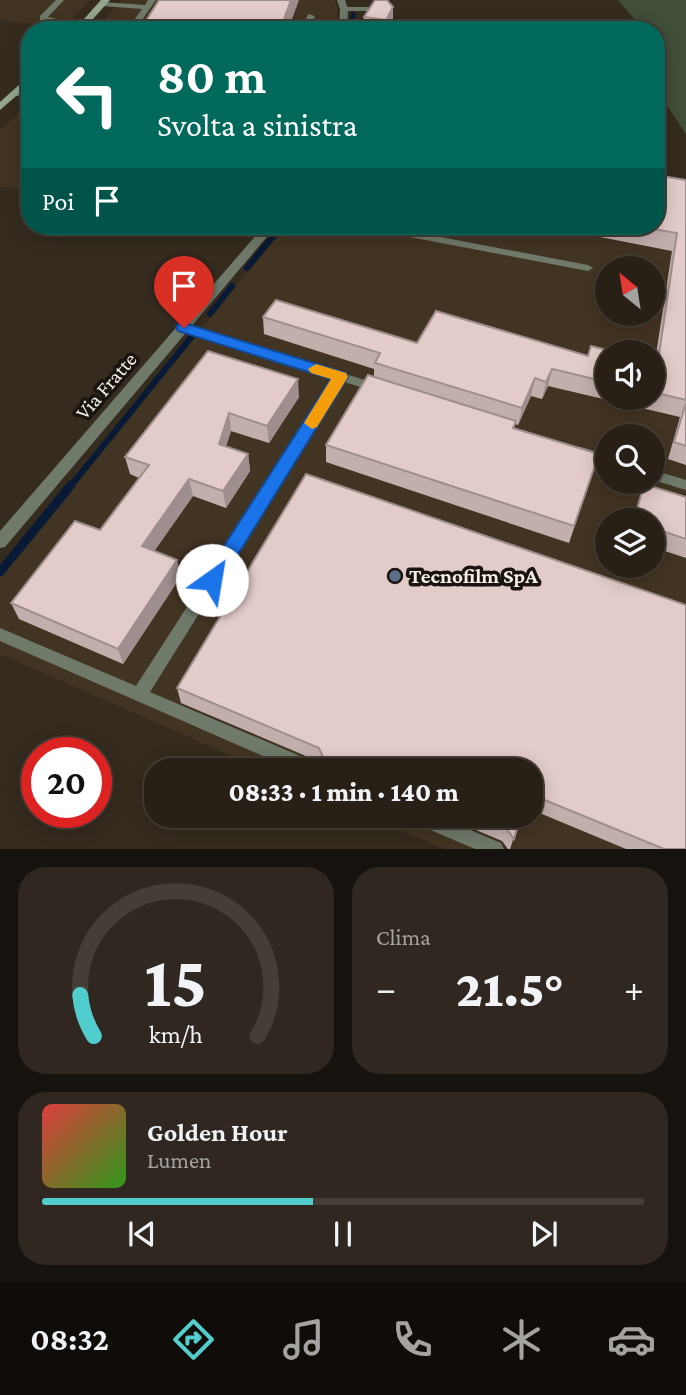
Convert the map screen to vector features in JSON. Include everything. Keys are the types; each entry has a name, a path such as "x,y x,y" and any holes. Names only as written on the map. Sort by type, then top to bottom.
{"main road":[{"path":"86,21 104,2"},
{"path":"0,107 21,86"}],"street":[{"name":"Via Fratte","path":"0,542 262,235"}],"lane":[{"path":"54,21 43,18 60,0"},
{"path":"104,2 149,4"},
{"path":"137,21 149,4"},
{"path":"343,4 369,9"},
{"path":"309,21 311,16"},
{"path":"14,93 21,94"},
{"path":"415,235 588,268"},
{"path":"184,328 392,393"},
{"path":"139,695 341,377"},
{"path":"570,449 595,456"},
{"path":"665,479 686,485"},
{"path":"0,634 285,758"},
{"path":"446,828 495,849"}],"shaded area":[{"path":"0,0 90,0 70,21 21,23 0,20"},
{"path":"122,0 334,0 337,6 337,21 103,21"},
{"path":"21,111 21,188 0,187 0,131"},
{"path":"686,187 686,849 444,849 396,828 543,828 543,758 237,758 0,654 0,577 278,235 665,235 665,214"}],"green space":[{"path":"618,0 686,0 686,134 665,102 665,21 636,21"}],"building":[{"path":"159,0 291,0 283,21 146,21"},
{"path":"375,0 387,0 393,7 386,20 364,17"},
{"path":"665,176 686,180 686,400 665,395 665,340 661,340 677,233 665,231"},
{"path":"276,300 417,343 436,311 588,356 591,346 595,347 595,379 552,369 546,382 535,378 522,408 375,363 380,353 263,317"},
{"path":"208,351 298,379 267,426 229,413 219,444 248,454 223,491 189,479 142,546 177,560 118,649 11,603 75,521 100,530 149,465 125,457"},
{"path":"368,375 516,421 513,428 595,453 595,466 574,526 326,445"},
{"path":"686,403 686,446 674,442"},
{"path":"306,474 595,574 595,578 608,578 686,605 686,849 664,849 543,799 543,758 325,758 319,748 177,688"},
{"path":"665,490 686,497 686,539 665,532 665,508 637,508 641,494 665,494"},
{"path":"506,828 517,828 514,839"}],"waterway":[{"path":"352,21 353,15"},
{"path":"247,268 274,235"},
{"path":"210,314 232,286"},
{"path":"70,487 193,335"},
{"path":"0,572 71,485"}],"slow traffic":[{"path":"312,423 341,377 316,369"}],"place":[{"name":"Tecnofilm SpA","path":"395,576"}],"route":[{"path":"184,328 341,377 212,580"}]}
